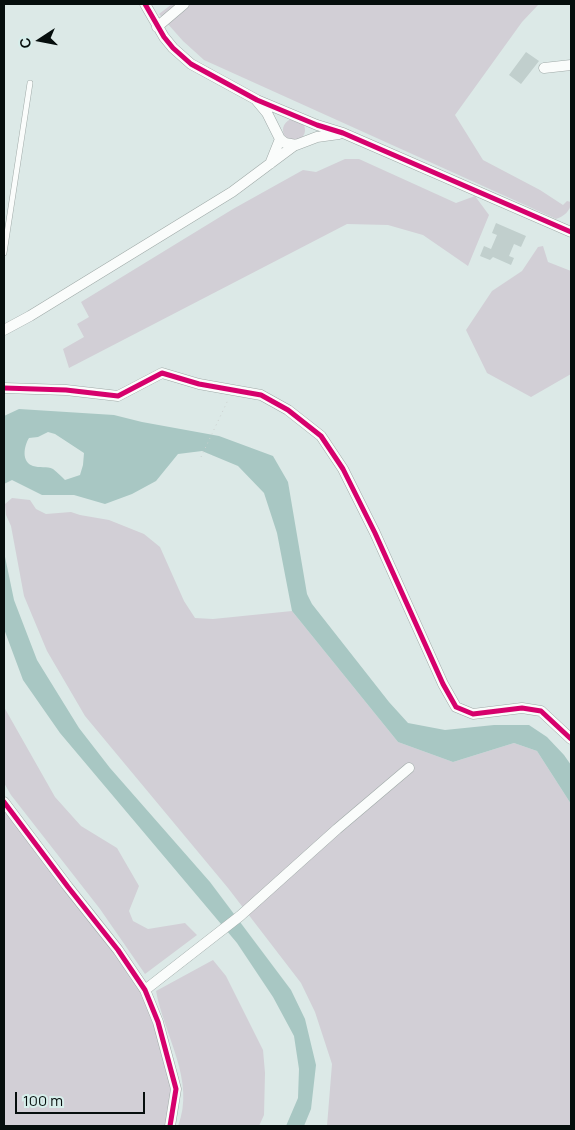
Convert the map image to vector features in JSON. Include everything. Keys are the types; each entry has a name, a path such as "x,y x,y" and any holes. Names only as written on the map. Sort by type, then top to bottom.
{"street":[{"path":"145,4 157,27 173,48 186,60 257,100 343,133 571,232"},
{"path":"157,27 184,4"},
{"path":"544,68 571,65"},
{"path":"257,100 267,113 279,136 285,143 295,145"},
{"path":"270,165 279,136 278,127 280,121 289,116 300,118 309,131 306,141"},
{"path":"4,330 232,192 295,145 317,137 343,133"},
{"path":"4,388 66,390 118,396 162,373 199,384 261,395 288,410 320,436 343,468 443,684 456,707 473,714 522,708 541,711 571,739"},
{"path":"145,990 240,916 337,829 409,768"},
{"path":"4,802 112,942 145,990 158,1022 176,1088 170,1126"}],"lane":[{"path":"4,253 30,84"}],"path":[{"path":"201,457 233,390"}],"shaded area":[{"path":"172,4 539,4 522,22 455,115 483,160 540,190 563,205 567,201 571,202 570,208 564,215 556,219 204,60 183,41 159,14"},
{"path":"294,119 302,122 305,130 302,138 294,141 286,138 283,130 286,122"},
{"path":"345,159 359,159 456,203 475,196 489,215 468,266 423,235 388,225 347,224 69,368 63,349 84,337 77,324 89,317 81,302 233,209 303,170 316,172"},
{"path":"543,246 548,262 571,271 571,374 531,397 487,373 466,330 492,291 522,271 538,247"},
{"path":"12,498 30,500 36,509 46,514 71,512 109,520 144,534 160,547 184,601 195,618 213,619 292,611 398,742 453,762 514,743 537,751 571,804 571,1126 327,1126 332,1064 315,1012 301,983 228,888 85,716 47,651 24,596 11,526 6,515 5,504"},
{"path":"4,707 55,797 81,826 117,848 139,886 129,911 133,921 148,929 185,923 197,935 145,974 100,909 11,795 4,783"},
{"path":"4,802 143,987 176,1089 170,1126 4,1126"},
{"path":"213,960 226,976 263,1050 265,1073 264,1115 259,1126 178,1126 183,1109 181,1075 156,991"}],"water":[{"path":"19,409 114,415 219,436 273,456 288,482 307,594 312,604 389,702 408,723 445,730 494,725 529,725 547,737 571,765 571,804 537,751 514,743 453,762 398,742 292,611 277,533 264,493 238,466 202,451 178,454 156,481 132,494 105,504 74,495 42,495 12,480 4,484 4,416","holes":["48,432 55,434 84,453 80,475 65,480 53,469 33,466 27,461 25,449 29,438 38,437"]},
{"path":"4,552 14,600 37,660 79,728 110,768 210,882 291,990 305,1019 316,1065 311,1109 304,1126 286,1126 298,1098 299,1069 294,1036 273,997 237,943 60,733 23,680 4,629"}],"building":[{"path":"526,52 539,61 521,84 509,75"},
{"path":"496,223 526,236 521,247 514,244 509,256 514,258 511,265 493,257 490,260 480,256 484,246 491,249 497,235 492,233"}],"cycle path":[{"path":"145,4 164,37 191,64 257,100 317,125 343,133 571,232"},
{"path":"4,388 66,390 118,396 162,373 199,384 261,395 288,410 321,436 343,469 375,533 443,684 456,707 473,714 522,708 541,711 571,739"},
{"path":"4,802 118,950 145,990 158,1022 176,1089 170,1126"}]}
